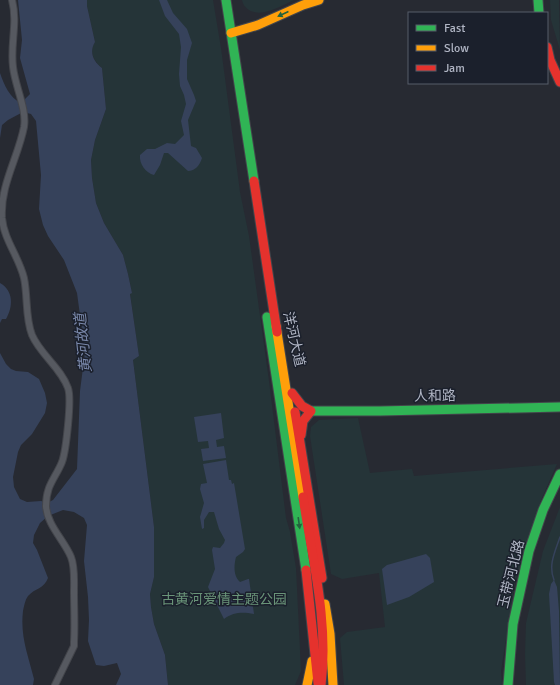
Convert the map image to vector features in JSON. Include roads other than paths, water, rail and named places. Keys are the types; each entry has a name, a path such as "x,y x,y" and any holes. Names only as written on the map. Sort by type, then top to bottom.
{"main road":[{"name":"洋河大道","path":"220,0 296,499 320,685"},
{"name":"洋河大道","path":"226,0 276,326 289,392"},
{"path":"231,33 258,26 303,5 319,0"},
{"path":"538,0 539,12"},
{"path":"548,51 550,60 560,82"},
{"path":"289,392 302,406 311,411 302,424 301,444"},
{"path":"289,392 301,444 330,634 334,683"},
{"path":"289,392 322,625 324,662 320,685"},
{"name":"人和路","path":"311,411 560,407"},
{"name":"玉带河北路","path":"508,685 513,624 529,551 543,510 560,474"},
{"path":"307,685 311,673 315,644"}],"street":[{"path":"12,0 15,18 12,48 13,67 24,116 24,128 5,183 1,210 3,228 24,279 28,320 32,336 60,372 69,390 70,401 64,454 59,470 48,488 47,498 47,510 50,520 72,558 74,580 74,642 55,685"}],"water":[{"path":"18,0 87,0 95,42 92,53 96,62 102,68 106,109 95,140 91,160 92,178 96,203 104,223 123,255 132,293 130,294 139,356 133,360 154,527 154,577 150,594 151,607 154,624 165,655 168,685 116,685 121,674 117,663 104,666 96,665 88,641 88,597 84,561 87,525 84,518 74,512 63,510 48,516 40,523 34,535 33,543 48,578 42,586 28,596 25,601 23,611 22,620 24,637 34,679 33,685 0,685 0,353 6,364 11,369 28,372 39,379 45,393 47,403 45,413 32,434 21,445 18,452 13,477 14,487 20,499 27,502 41,501 47,503 53,500 77,469 80,391 85,352 77,293 64,260 48,236 43,225 39,209 41,175 36,121 31,114 23,112 2,125 0,138 0,73 8,91 17,101 21,103 30,94 20,58 22,40"},
{"path":"159,0 167,0 173,13 187,29 192,43 187,60 187,79 196,101 188,120 191,146 196,148 202,158 197,167 188,171 168,153 164,153 160,165 154,175 144,168 140,155 147,149 155,149 167,143 175,144 184,135 181,121 186,104 180,86 179,74 181,47 179,34 165,16"},
{"path":"0,283 8,290 11,304 6,319 2,319 0,323"},
{"path":"221,413 224,438 216,440 217,447 224,446 226,458 203,461 201,449 209,448 208,441 198,442 194,417"},
{"path":"226,460 229,480 231,480 232,484 234,483 245,549 236,557 235,574 240,582 249,579 254,614 238,613 224,619 208,587 215,569 212,550 213,547 220,548 225,540 219,529 214,512 209,512 204,520 204,528 202,529 200,517 204,503 200,489 201,484 207,483 203,464"},
{"path":"426,554 430,558 434,582 409,597 387,605 382,569 387,565"},
{"path":"554,580 557,587 559,611 560,685 555,685 554,682 549,594 551,584"}],"waterway":[{"path":"554,580 552,574 552,564 554,553 560,537"}],"water label":[{"name":"黄河故道","path":"83,343"}],"park label":[{"name":"古黄河爱情主题公园","path":"224,599"}]}
